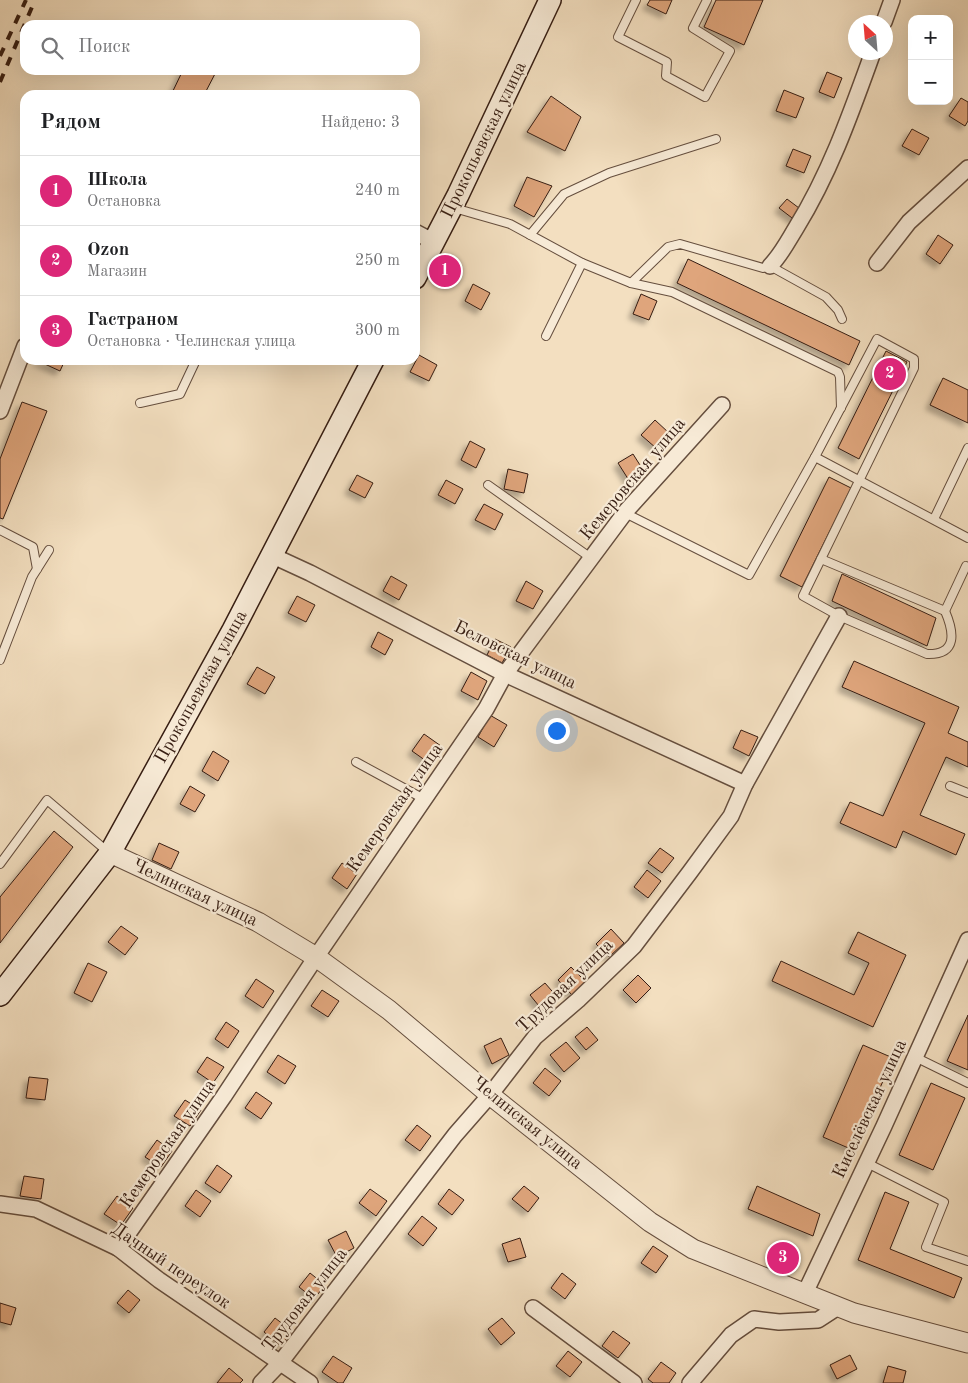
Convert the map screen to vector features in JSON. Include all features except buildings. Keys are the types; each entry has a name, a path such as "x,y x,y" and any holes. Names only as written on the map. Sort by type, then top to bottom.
{"main road":[{"name":"Прокопьевская улица","path":"420,269 452,207 550,0"},
{"name":"Прокопьевская улица","path":"0,995 110,853 232,630 370,365"}],"street":[{"path":"887,15 892,0"},
{"path":"770,266 777,259 807,211 836,151 870,60"},
{"path":"877,263 909,222 968,168"},
{"path":"420,235 434,242"},
{"path":"0,411 20,359"},
{"name":"Кемеровская улица","path":"118,1248 224,1096 316,957 486,709 505,674 625,513 722,405"},
{"name":"Беловская улица","path":"271,555 310,573 505,674 744,784"},
{"name":"Трудовая улица","path":"262,1383 280,1364 455,1135 490,1095 535,1037 578,1000 634,946 731,816 744,784 839,616"},
{"name":"Челинская улица","path":"110,853 258,922 316,957 389,1010 490,1095 650,1222 692,1249 854,1313 968,1343"},
{"name":"Киселёвская улица","path":"805,1293 968,940"},
{"name":"Дачный переулок","path":"0,1204 36,1209 118,1248 159,1280 310,1383"},
{"path":"690,1383 731,1335 754,1319 779,1322 818,1320 838,1307"},
{"path":"533,1308 634,1383"}],"lane":[{"path":"636,0 618,37 667,62 666,76 706,96 730,51 693,28 707,0"},
{"path":"530,235 564,194 609,173 716,139"},
{"path":"452,207 510,224 582,263 632,283 672,292 838,372 840,377 841,410"},
{"path":"632,283 668,247 680,244 763,268 770,266 826,296 838,310 842,319"},
{"path":"546,336 582,263"},
{"path":"625,513 748,575 841,410 877,339 914,359 914,368 859,480 803,596 839,616 927,654 935,654 947,649 953,638 952,628 945,611 821,559"},
{"path":"140,403 180,394 194,365"},
{"path":"934,520 968,448"},
{"path":"815,457 968,538"},
{"path":"488,485 591,558"},
{"path":"0,530 33,547 37,569"},
{"path":"0,660 32,577 49,550"},
{"path":"945,611 966,566"},
{"path":"356,762 424,799"},
{"path":"950,786 968,793"},
{"path":"0,864 48,800 110,853"},
{"path":"915,1057 968,1083"},
{"path":"867,1162 944,1202 926,1247 968,1261"}],"railway":[{"path":"0,56 26,0"},
{"path":"26,20 35,0"},
{"path":"0,82 20,35"}],"place":[{"name":"Школа","path":"445,271"},
{"name":"Ozon","path":"890,374"},
{"name":"Гастраном","path":"783,1258"}]}
